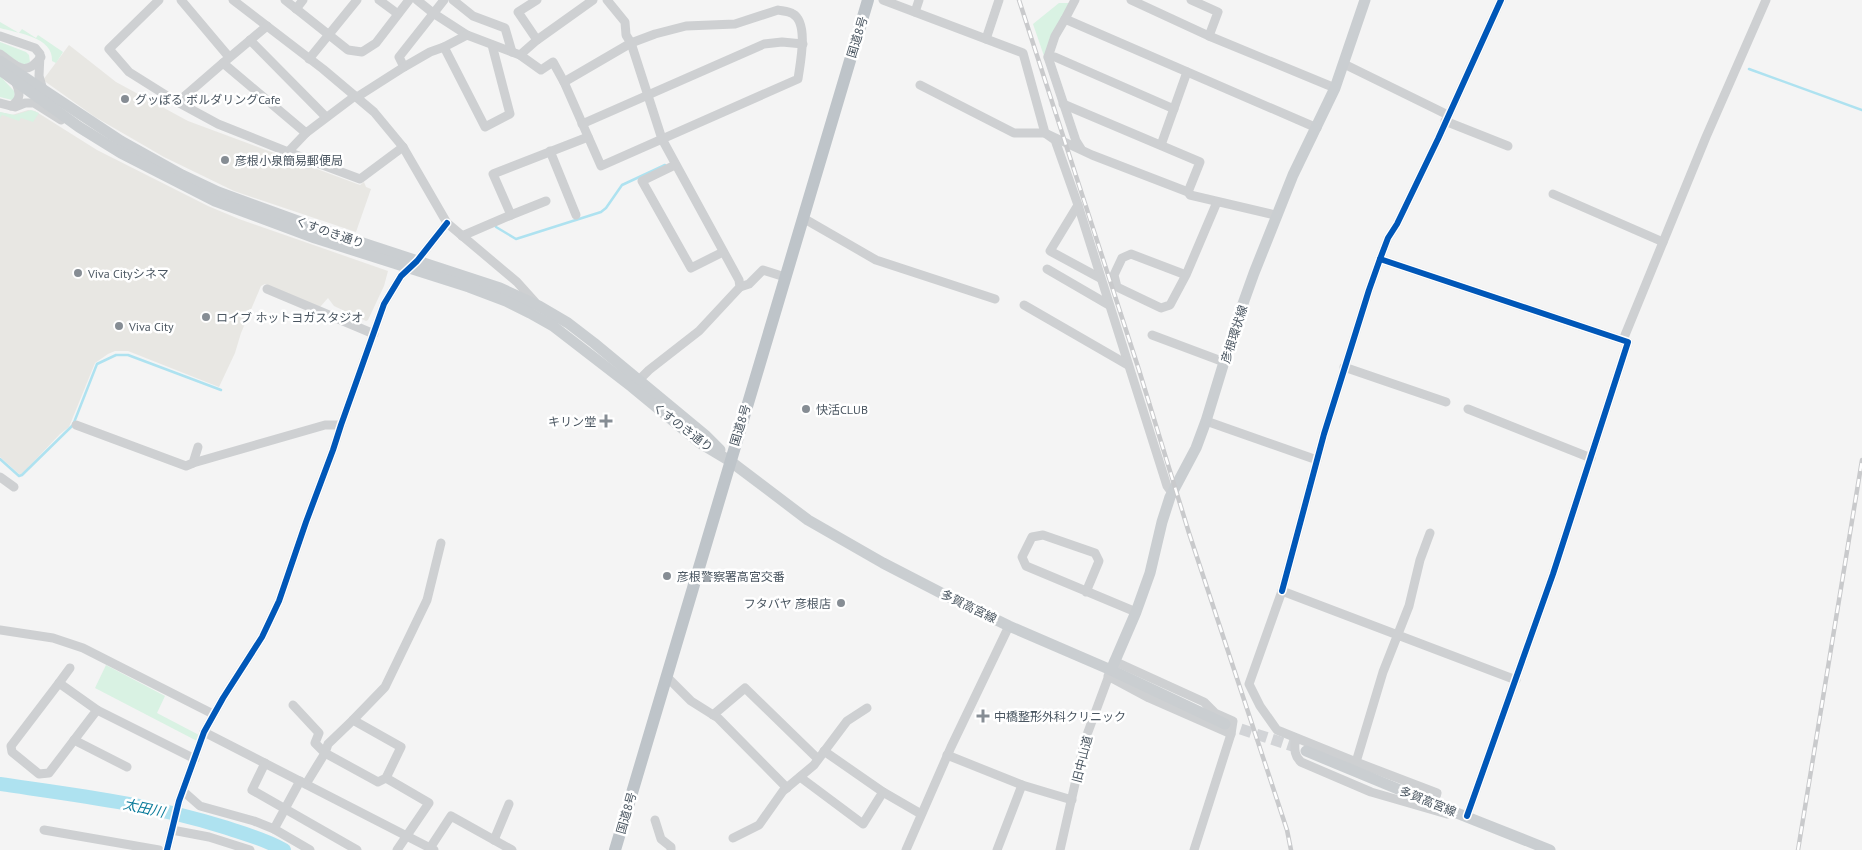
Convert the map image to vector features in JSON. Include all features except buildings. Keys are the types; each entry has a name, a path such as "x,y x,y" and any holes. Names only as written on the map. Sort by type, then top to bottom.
{"highway":[{"name":"国道8号","path":"615,850 868,0"}],"main road":[{"name":"彦根環状線","path":"1111,669 1136,612 1150,573 1162,522 1172,493 1196,448 1206,421 1254,273 1293,175 1335,88 1365,0"},
{"name":"くすのき通り","path":"0,61 121,141 182,175 218,192 413,264 506,301 553,326 636,383"},
{"name":"くすのき通り","path":"0,70 79,127 121,153 215,201 282,226 500,288 539,306 568,323 700,443 730,461"},
{"name":"多賀高宮線","path":"730,461 808,520 883,563 1009,626 1111,669 1228,729"},
{"name":"多賀高宮線","path":"1306,750 1550,850"}],"street":[{"path":"159,0 108,49 129,72 178,102 218,124 360,179 403,147"},
{"path":"181,0 226,60 306,133"},
{"path":"233,0 356,97 385,124 403,147 447,223 517,282 539,306"},
{"path":"285,0 348,50 362,52 376,43 409,0"},
{"path":"296,9 304,0"},
{"path":"309,59 357,0"},
{"path":"379,0 398,14"},
{"path":"417,0 433,13 467,34 516,54 541,70 553,62 602,166 798,79 803,44 799,18 793,14 778,10 734,24 686,26 655,34 631,43 564,82"},
{"path":"404,67 399,57 444,0"},
{"path":"453,0 473,16 505,28 516,54"},
{"path":"537,0 518,12 538,40"},
{"path":"516,54 593,0"},
{"path":"607,0 625,22 626,35 631,43 662,139 739,280 740,287"},
{"path":"883,0 1023,54 1045,133 1054,140 1078,204 1108,305 1167,486 1172,493"},
{"path":"915,12 919,0"},
{"path":"986,39 999,0"},
{"path":"1075,0 1054,36 1048,57 1076,141 1081,149"},
{"path":"1132,0 1209,36 1335,88"},
{"path":"1192,0 1218,12 1209,36"},
{"path":"1434,804 1437,793 1276,730 1260,706 1249,684 1282,591 1344,367 1380,259 1388,238 1397,224 1501,0"},
{"path":"1623,340 1706,137 1766,0"},
{"path":"1065,19 1316,128"},
{"path":"178,102 267,26"},
{"path":"288,152 306,133 356,97 430,52 444,47 467,34"},
{"path":"0,36 35,48 41,57 39,76 43,90"},
{"path":"250,40 326,117"},
{"path":"582,124 764,44 782,42 803,44"},
{"path":"444,47 485,127 510,114 492,45"},
{"path":"0,54 21,69 35,65 41,57"},
{"path":"1048,57 1055,57 1174,109"},
{"path":"1344,64 1447,118 1508,146"},
{"path":"1161,145 1187,72"},
{"path":"11,106 18,101 20,94 15,81"},
{"path":"920,84 1014,133 1045,133 1092,156 1188,192 1190,195 1271,214 1276,217"},
{"path":"0,103 11,106 34,103 64,123 79,127"},
{"path":"1063,104 1200,162 1188,192"},
{"path":"511,215 493,174 588,137"},
{"path":"550,151 576,215"},
{"path":"675,165 642,181 691,268 723,252"},
{"path":"1553,194 1663,242"},
{"path":"462,236 546,201"},
{"path":"1186,275 1131,254 1122,258 1114,275 1117,287 1161,308 1170,305 1186,275 1217,202"},
{"path":"1078,204 1050,251 1100,278"},
{"path":"803,218 876,260 995,299"},
{"path":"167,850 183,790 204,732 213,714 268,626 278,601 334,450 384,304 401,276 447,223"},
{"path":"1295,738 1296,758 1301,762 1371,792 1424,808 1463,815 1516,680 1554,574 1628,342 1380,259"},
{"path":"1047,269 1108,305"},
{"path":"636,383 699,331 740,287 749,284 763,270 785,277"},
{"path":"267,290 374,334"},
{"path":"1024,306 1128,365"},
{"path":"1152,335 1224,362"},
{"path":"1344,367 1446,402"},
{"path":"1468,409 1591,458"},
{"path":"1206,421 1317,460"},
{"path":"76,425 186,466 325,425 341,425"},
{"path":"193,463 198,447"},
{"path":"0,476 14,487"},
{"path":"1356,762 1383,672 1409,606 1420,560 1430,532"},
{"path":"1086,592 1099,561 1095,553 1043,535 1032,537 1022,557 1026,566 1086,592 1136,612"},
{"path":"274,829 328,744 385,687 427,600 441,543"},
{"path":"1282,591 1516,680"},
{"path":"906,850 947,755 1009,626"},
{"path":"0,630 53,638 83,648 213,714"},
{"path":"70,668 11,746 12,752 39,774 49,773 97,710"},
{"name":"旧中山道","path":"1060,850 1085,740 1111,669"},
{"path":"666,676 691,701 713,715 787,788"},
{"path":"59,683 97,710 195,759"},
{"path":"713,715 745,688 821,755 921,814"},
{"path":"292,706 319,733 315,743 324,752 378,782 386,778 401,747 353,720"},
{"path":"733,838 759,825 787,788 821,755 847,721 867,708"},
{"path":"1194,850 1228,729"},
{"path":"204,732 432,849 451,816 512,850"},
{"path":"74,740 127,767"},
{"path":"947,755 1022,785 1072,800"},
{"path":"265,763 252,790 357,850"},
{"path":"800,777 864,824 883,792"},
{"path":"386,778 429,803 397,850"},
{"path":"996,850 1022,785"},
{"path":"183,790 200,806 230,812 274,829 310,850"},
{"path":"494,840 509,804"},
{"path":"655,820 661,839 671,847 671,850"},
{"path":"172,828 250,850"},
{"path":"44,830 159,850"}],"shaded area":[{"path":"69,45 116,82 188,121 360,185 364,182 366,187 371,189 356,232 234,191 164,157 95,117 43,80"},
{"path":"28,110 35,111 97,150 208,206 239,219 388,271 384,286 368,320 366,321 334,306 328,298 320,307 265,284 261,286 241,333 235,353 219,387 128,351 115,351 108,354 95,363 69,427 22,474 19,474 0,457 0,112 12,115"}],"green space":[{"path":"1059,3 1070,3 1052,35 1044,56 1033,24"},
{"path":"0,22 18,33 0,28"},
{"path":"22,29 36,38 38,35 63,52 56,63 52,61 51,53 41,41 19,33"},
{"path":"0,42 26,52 29,55 30,62 24,65 0,51"},
{"path":"0,76 15,92 12,100 0,97"},
{"path":"31,110 39,113 33,122 21,118 19,121 2,115 0,118 0,112 15,115"},
{"path":"106,665 165,696 157,713 199,735 197,741 95,688"}],"waterway":[{"path":"1749,69 1862,110"},
{"path":"496,227 516,239 601,212 622,185 665,165"},
{"path":"0,459 19,476 22,475 73,425 97,364 116,355 128,355 221,390"},
{"name":"太田川","path":"0,784 113,801 169,812 247,834 284,850"}],"tunnel":[{"path":"1225,724 1305,750"}],"railway":[{"path":"1019,0 1139,370 1189,533 1287,830 1291,850"},
{"path":"1798,850 1862,460"}],"cycle path":[{"path":"1282,591 1324,434 1380,259 1388,238 1397,224 1438,139 1501,0"},
{"path":"167,850 179,801 204,732 223,698 262,637 279,601 384,304 401,276 417,261 447,223"},
{"path":"1380,259 1628,342 1553,574 1467,816"}],"place":[{"name":"グッぽる ボルダリングCafe","path":"125,99"},
{"name":"彦根小泉簡易郵便局","path":"225,160"},
{"name":"Viva Cityシネマ","path":"78,273"},
{"name":"ロイブ ホットヨガスタジオ","path":"206,317"},
{"name":"Viva City","path":"119,326"},
{"name":"快活CLUB","path":"806,409"},
{"name":"キリン堂","path":"606,421"},
{"name":"彦根警察署高宮交番","path":"667,576"},
{"name":"フタバヤ 彦根店","path":"841,603"},
{"name":"中橋整形外科クリニック","path":"983,716"}]}
